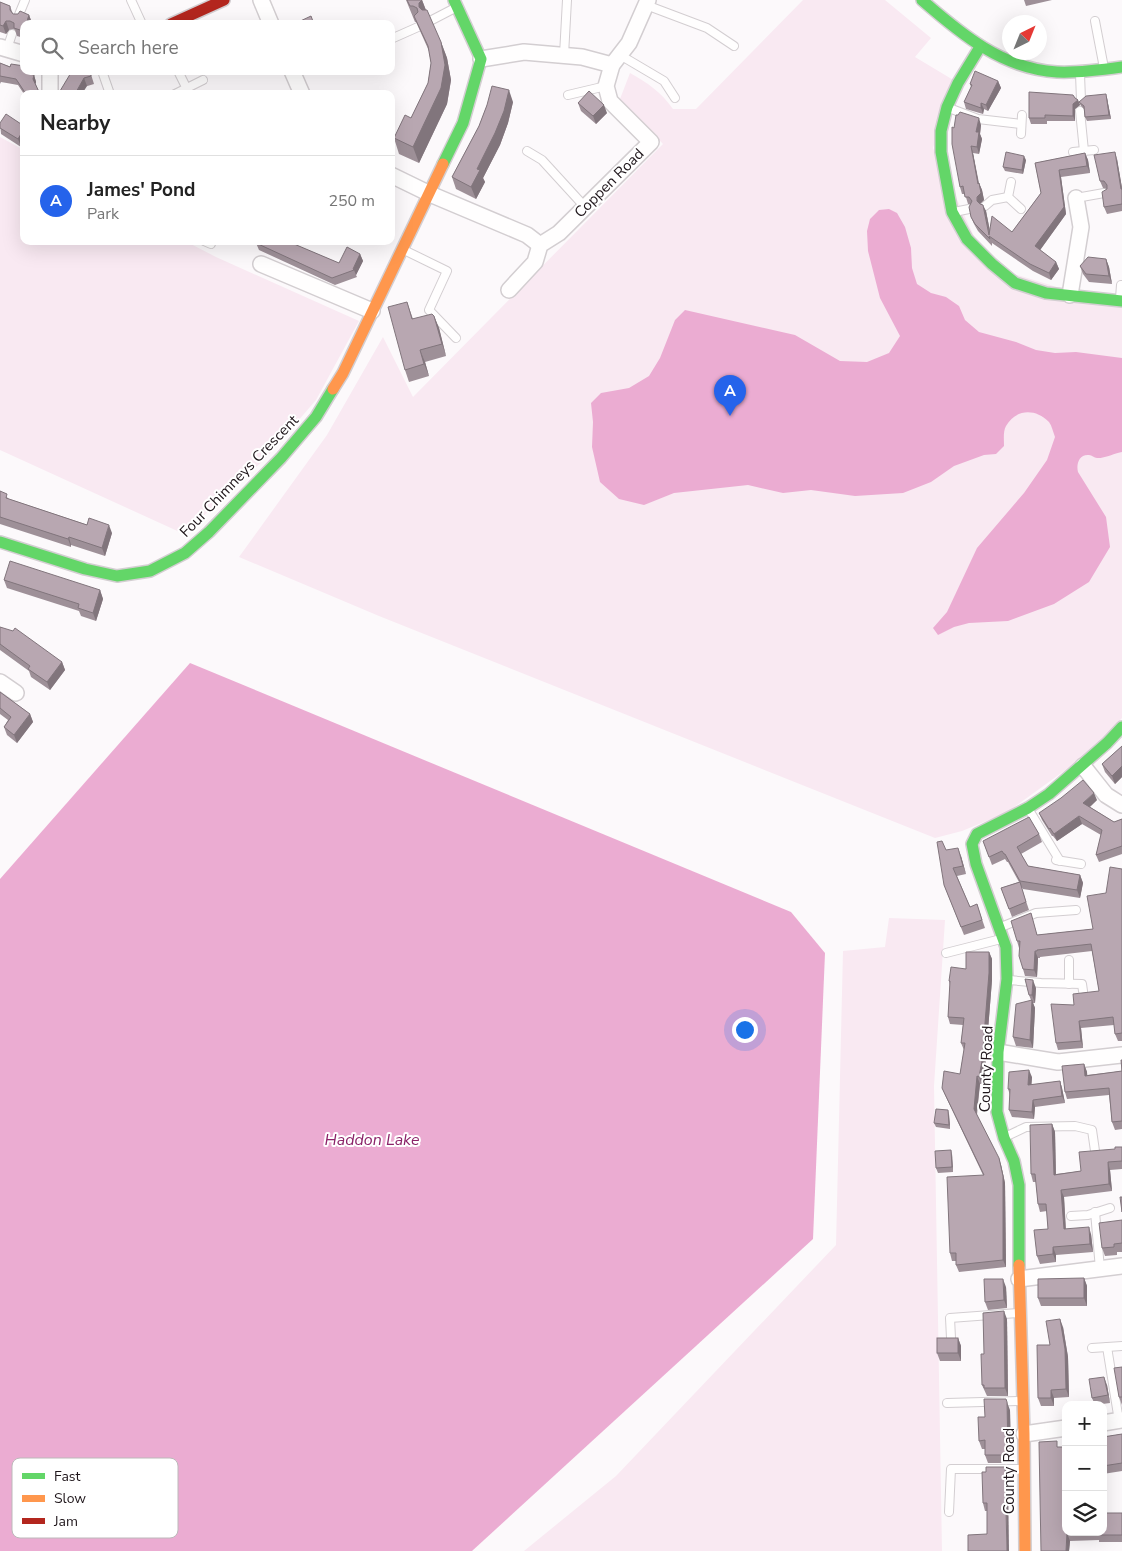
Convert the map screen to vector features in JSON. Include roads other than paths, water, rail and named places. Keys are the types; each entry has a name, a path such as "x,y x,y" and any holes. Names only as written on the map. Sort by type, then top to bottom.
{"street":[{"path":"181,20 224,0"},
{"path":"261,0 270,20"},
{"path":"922,0 980,47 1015,64 1047,72 1080,72 1122,66"},
{"path":"606,86 616,60 629,43 647,2"},
{"path":"455,4 481,59 524,52 616,60"},
{"path":"980,47 958,83 947,107 941,131 941,152 952,212 967,239 992,264 1015,283 1046,293 1121,300"},
{"path":"4,48 20,53"},
{"name":"Four Chimneys Crescent","path":"0,542 85,569 117,576 150,571 185,553 210,532 282,458 316,417 343,373 463,123 481,59"},
{"path":"50,75 50,90"},
{"path":"294,75 300,90"},
{"name":"Coppen Road","path":"540,245 559,232 651,142 610,101 606,86"},
{"path":"395,177 430,194 527,235 540,245 535,262 509,290"},
{"path":"1070,295 1081,227 1076,198"},
{"path":"261,264 372,312"},
{"path":"0,682 16,693"},
{"name":"County Road","path":"1025,1551 1024,1434 1019,1279 1019,1185 1014,1161 1004,1138 997,1112 998,1052 1007,979 1006,947 976,864 972,844 977,834 1028,808 1049,794 1083,766 1122,727"},
{"path":"1083,766 1106,794 1122,804"},
{"path":"998,1052 1058,1062 1122,1054"},
{"path":"1019,1279 1122,1266"},
{"path":"1107,1422 1120,1420"},
{"path":"1024,1434 1062,1429"}],"lane":[{"path":"18,17 25,0"},
{"path":"131,0 140,20"},
{"path":"564,55 567,0"},
{"path":"647,2 707,28 734,46"},
{"path":"430,21 455,4"},
{"path":"1094,21 1104,69"},
{"path":"395,37 418,27"},
{"path":"4,48 12,34"},
{"path":"616,60 664,81 676,98"},
{"path":"1080,72 1081,100"},
{"path":"103,75 109,90"},
{"path":"180,75 186,87"},
{"path":"181,90 203,80"},
{"path":"568,95 606,86"},
{"path":"947,107 978,119 1022,124"},
{"path":"1080,111 1084,151"},
{"path":"1021,134 1022,115"},
{"path":"1073,152 1094,150"},
{"path":"527,151 542,160 585,207"},
{"path":"1008,197 1011,182"},
{"path":"1076,198 1104,193"},
{"path":"985,206 992,200 1008,197"},
{"path":"1008,197 1021,209"},
{"path":"952,212 969,209"},
{"path":"403,249 447,271 429,310 456,338"},
{"path":"1121,285 1121,300"},
{"path":"1028,808 1057,860 1081,864"},
{"path":"999,927 1036,913 1076,910"},
{"path":"946,953 1003,938"},
{"path":"1069,960 1069,984"},
{"path":"1007,979 1082,984 1083,991"},
{"path":"1004,1138 1026,1127 1076,1126 1092,1130 1095,1151"},
{"path":"1071,1216 1110,1208"},
{"path":"1095,1212 1100,1269"},
{"path":"951,1338 950,1318 1020,1313"},
{"path":"1092,1348 1122,1346"},
{"path":"1107,1347 1120,1420"},
{"path":"947,1403 1023,1401"},
{"path":"949,1512 951,1469 1024,1469"}],"water":[{"path":"889,209 897,213 905,227 911,248 912,268 917,284 931,293 946,297 959,306 965,320 979,332 1016,342 1036,350 1055,353 1076,352 1122,358 1122,452 1099,458 1086,455 1079,460 1077,466 1078,472 1106,517 1110,547 1089,582 1054,604 1008,621 969,623 954,627 938,635 933,628 947,612 977,548 1024,493 1047,460 1055,437 1049,422 1038,414 1026,412 1010,420 1004,430 1004,446 996,454 984,455 954,466 931,482 903,493 855,496 811,490 783,493 748,485 674,493 644,505 619,499 600,482 592,447 593,422 591,403 601,393 629,388 649,376 660,358 675,320 685,310 795,335 840,361 867,362 889,353 900,336 880,298 868,251 867,231 870,219 879,210"},
{"name":"Haddon Lake","path":"190,663 791,912 825,953 813,1239 472,1551 0,1551 0,879"}],"place":[{"name":"James' Pond","path":"730,416"}]}
